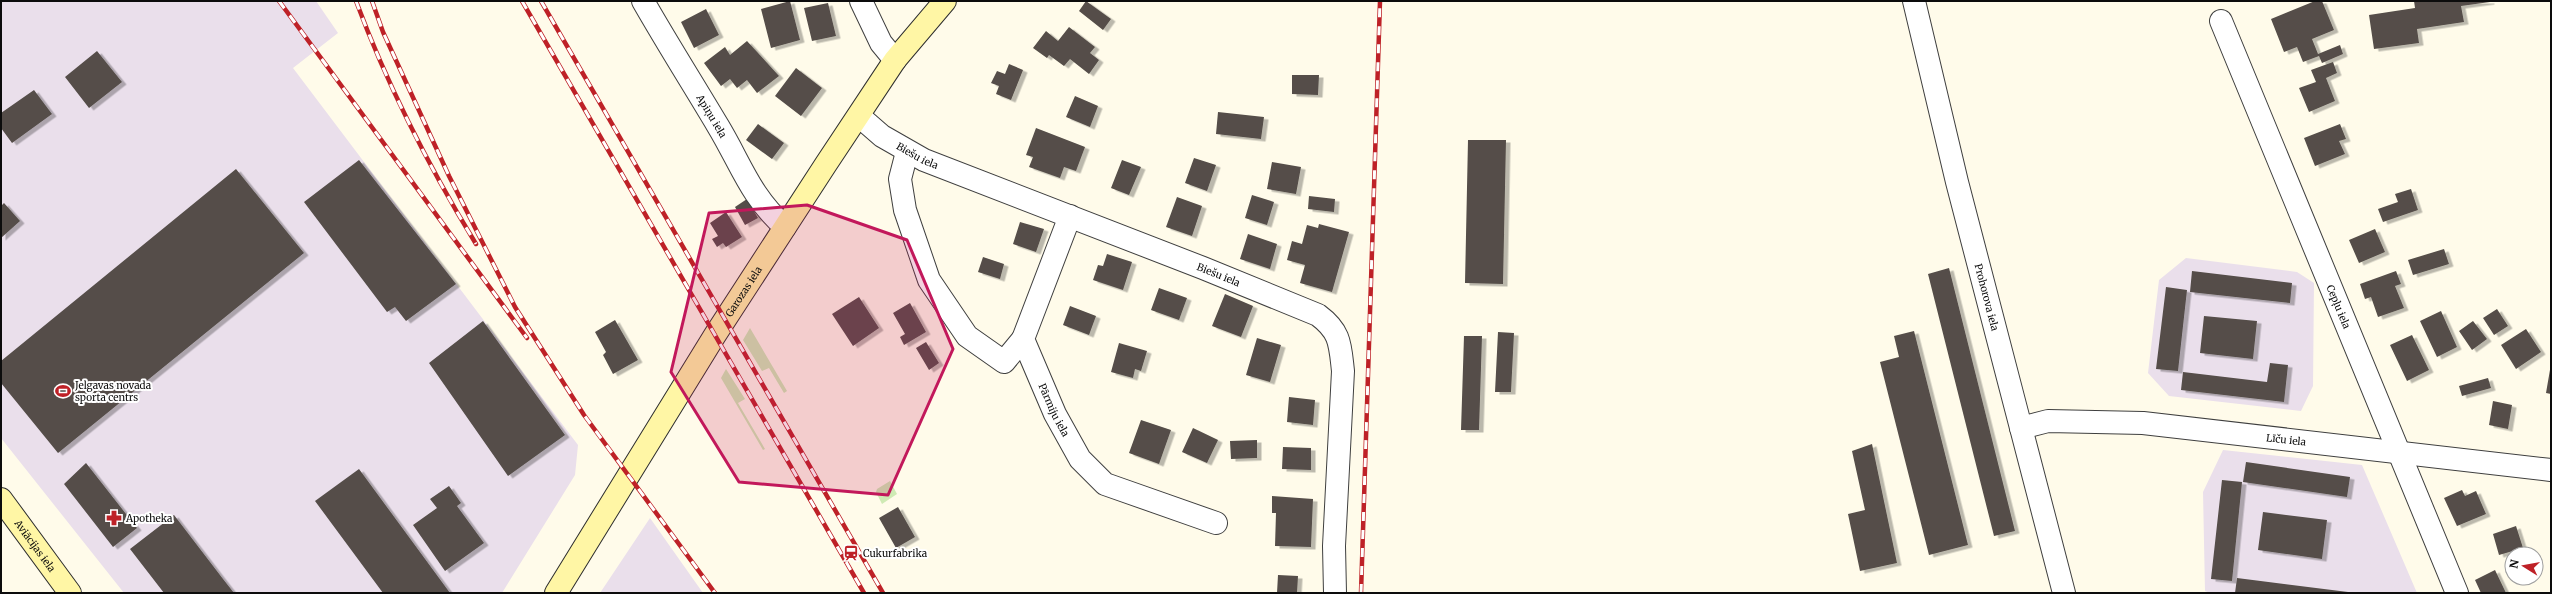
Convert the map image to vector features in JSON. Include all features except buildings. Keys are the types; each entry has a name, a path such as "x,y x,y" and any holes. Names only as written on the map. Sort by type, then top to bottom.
{"main road":[{"name":"Garozas iela","path":"556,593 656,428 785,227 895,60 945,1"},
{"name":"Aviācijas iela","path":"1,499 70,593"}],"street":[{"name":"Apiņu iela","path":"643,1 719,128 756,197 767,211 785,227"},
{"path":"861,1 881,43 895,60"},
{"name":"Prohorova iela","path":"1914,1 1957,182 2064,593"},
{"name":"Cepļu iela","path":"2221,21 2457,593"},
{"name":"Biešu iela","path":"859,116 882,136 907,152 924,160 1070,216 1318,315 1332,326 1340,343 1343,372 1334,546 1335,593"},
{"path":"907,152 900,178 904,210 929,280 967,336 1004,362 1023,339 1070,216"},
{"name":"Pārmiju iela","path":"1023,339 1055,414 1080,459 1105,484 1216,524"},
{"name":"Līču iela","path":"2021,428 2048,421 2143,423 2551,470"}],"highlighted area":[{"path":"807,205 907,240 953,349 888,495 739,482 671,372 709,213"}],"shaded area":[{"path":"1,1 316,1 338,33 293,68 578,445 575,475 502,593 124,593 1,438"},
{"path":"2186,258 2297,272 2314,283 2313,386 2301,411 2169,396 2148,373 2159,280"},
{"path":"2223,450 2362,465 2417,593 2210,593 2205,591 2203,492"},
{"path":"650,518 703,593 600,593"}],"green space":[{"path":"750,328 787,391 784,393 769,368 762,371 743,340"},
{"path":"726,369 745,399 738,403 765,449 763,450 721,378"},
{"path":"890,481 897,494 882,504 876,492 877,489"}],"railway":[{"path":"279,1 527,338"},
{"path":"356,1 368,33 410,126 442,186 476,244"},
{"path":"372,1 383,32 449,176 515,307 584,415 715,593"},
{"path":"522,1 864,593"},
{"path":"541,1 883,593"},
{"path":"1361,593 1380,1"}],"place":[{"name":"Jelgavas novada sporta centrs","path":"63,391"},
{"name":"Apotheka","path":"114,518"},
{"name":"Cukurfabrika","path":"851,553"}]}
